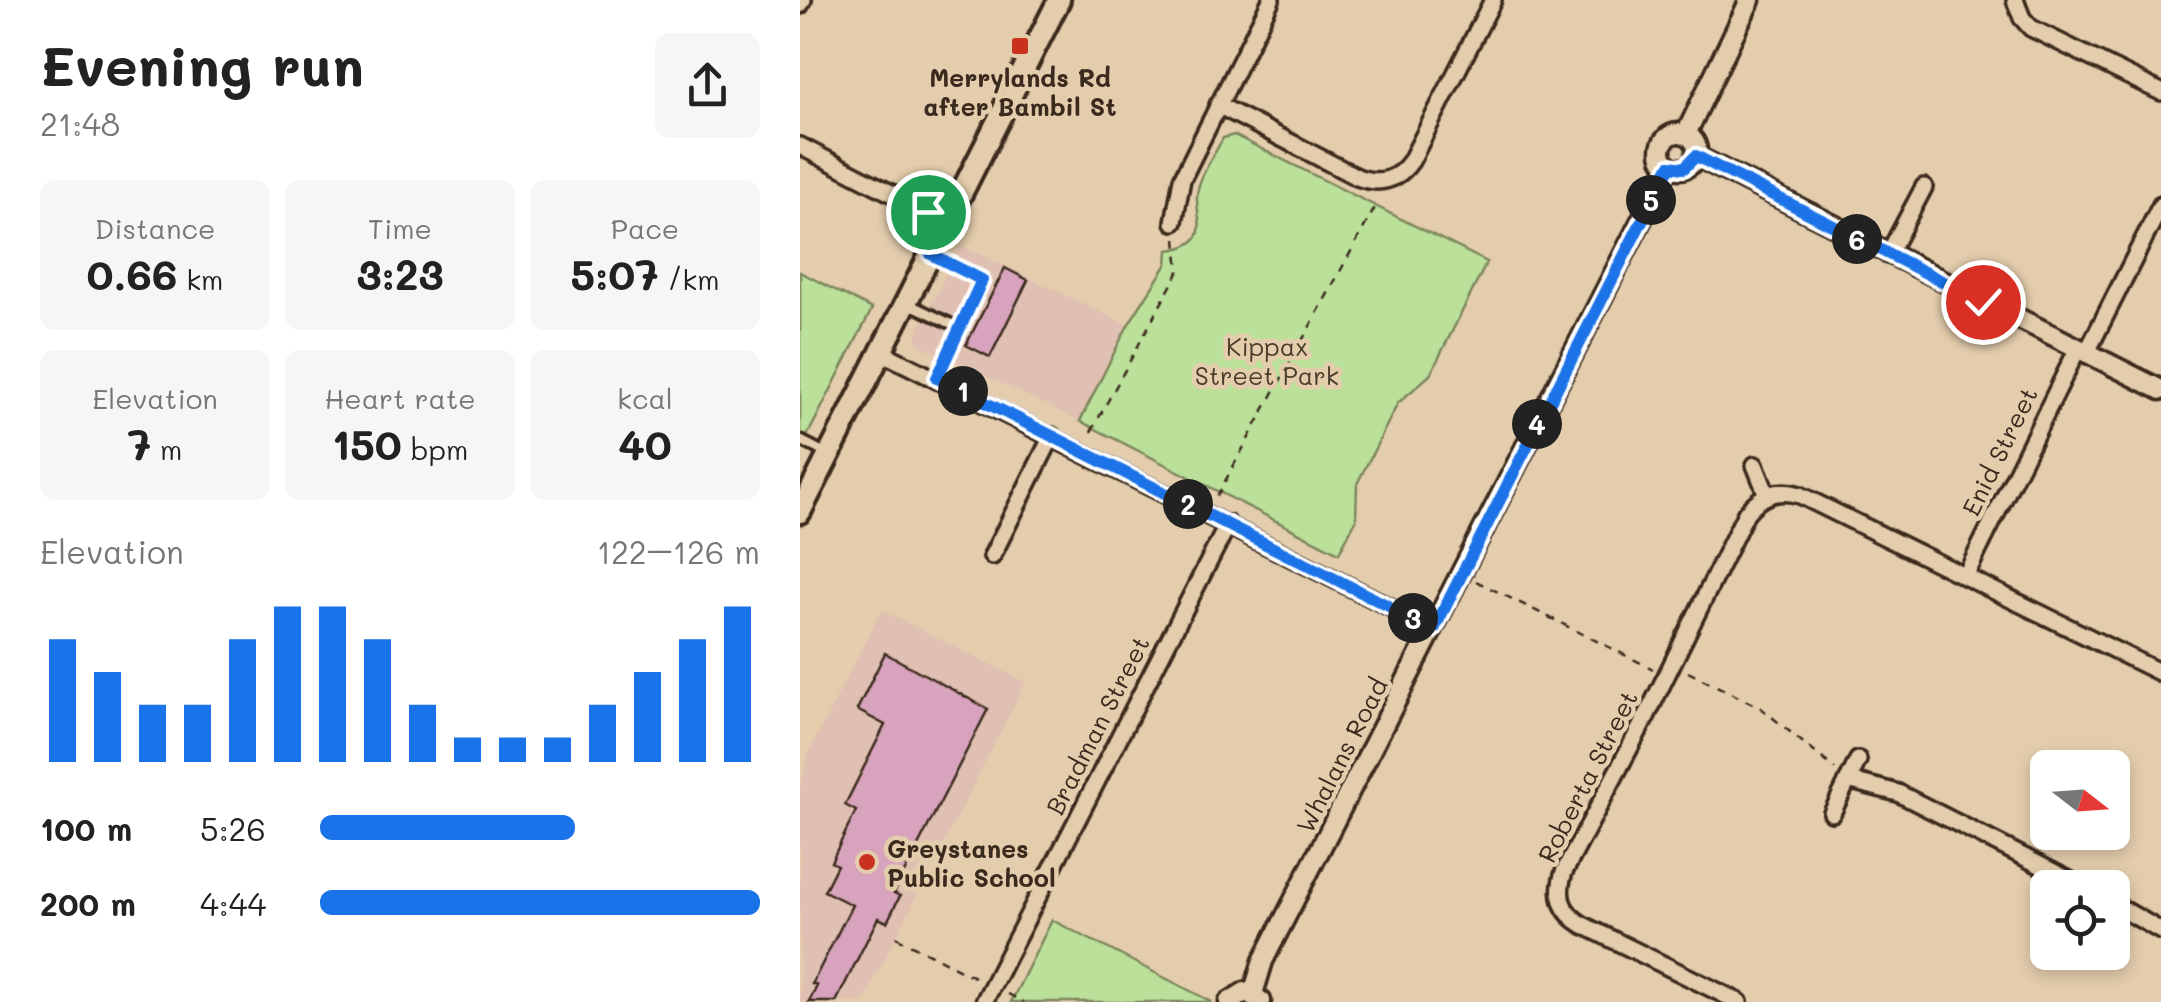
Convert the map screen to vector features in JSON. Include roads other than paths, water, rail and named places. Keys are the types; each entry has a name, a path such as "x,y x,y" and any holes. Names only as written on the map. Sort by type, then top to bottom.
{"main road":[{"path":"800,512 1059,0"}],"street":[{"path":"1174,222 1182,179 1271,0"},
{"path":"1218,104 1357,177 1376,182 1390,179 1411,161 1494,0"},
{"path":"1686,134 1750,0"},
{"path":"2000,14 2016,4 2032,28 2161,92"},
{"path":"1672,134 1686,134 1695,142 1696,156 1684,168 1670,166 1661,154 1663,142 1672,134"},
{"path":"800,146 947,222"},
{"path":"1696,156 2161,390"},
{"name":"Whalans Road","path":"1257,998 1264,961 1670,166"},
{"path":"1888,255 1924,186"},
{"name":"Enid Street","path":"1966,575 2161,205"},
{"path":"881,352 1434,629"},
{"path":"992,556 1052,436"},
{"path":"1755,465 1768,495 1800,495 2161,673"},
{"name":"Roberta Street","path":"1731,1000 1583,926 1562,907 1560,892 1564,872 1647,715 1746,513 1768,495"},
{"name":"Bradman Street","path":"984,1002 1228,524"},
{"path":"1832,813 1858,760"},
{"path":"1848,780 1898,793 2050,870"},
{"path":"2130,913 2161,931"},
{"path":"1229,1002 1239,993 1257,998"}],"lane":[{"path":"931,254 982,280 937,378"},
{"path":"907,302 960,328"},
{"path":"800,440 829,455"}],"place":[{"name":"Merrylands Rd after Bambil St","path":"1020,46"},
{"name":"Greystanes Public School","path":"867,862"}],"park label":[{"name":"Kippax Street Park","path":"1267,360"}]}
